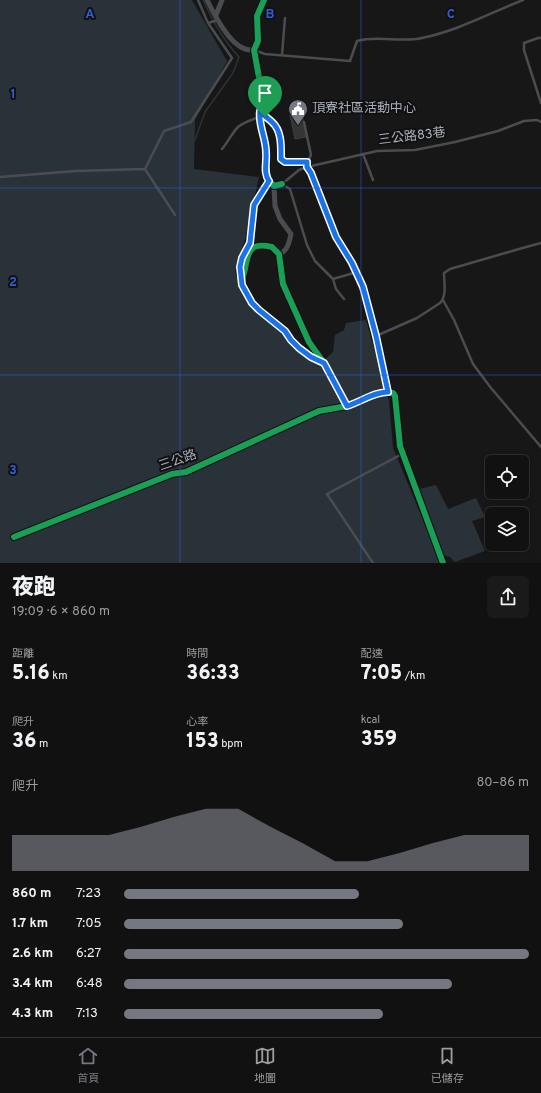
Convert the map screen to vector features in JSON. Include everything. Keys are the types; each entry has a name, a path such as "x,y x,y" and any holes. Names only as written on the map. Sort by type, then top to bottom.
{"street":[{"path":"207,0 233,41 244,49 254,50"},
{"path":"217,17 222,0"},
{"path":"264,0 257,16 258,41 254,50 264,105 260,111 259,117 266,151 266,176 274,186 275,206 280,219 291,234 289,245 279,254"},
{"path":"269,181 254,205 250,243 242,258 240,267 242,285 256,306 285,331 299,348 311,357 324,363"},
{"path":"274,186 282,184"},
{"path":"242,285 247,255 252,247 272,247 279,254 283,284 309,342 324,363 347,406"},
{"path":"388,392 395,396 398,436 402,454 443,563"},
{"name":"三公路","path":"14,537 172,474 186,472 319,411 347,406 373,395 388,392"}],"lane":[{"path":"145,169 164,131 191,122 232,58 208,23 198,0"},
{"path":"254,50 265,54 350,61 357,41 363,39 390,38 416,40 453,28 523,0"},
{"path":"208,23 217,17"},
{"path":"282,55 285,18"},
{"path":"541,38 524,42 524,50 541,103"},
{"path":"260,111 272,122 279,133 281,159 285,162 307,162"},
{"path":"222,149 237,128 259,117"},
{"name":"三公路83巷","path":"282,184 299,170 307,167 377,151 415,150 455,142 498,131 524,121 537,120 541,122"},
{"path":"304,122 311,155 307,162 307,167 311,173 336,237 357,272 363,287 376,336 388,392"},
{"path":"363,154 373,180"},
{"path":"0,177 76,171 145,169"},
{"path":"145,169 175,215"},
{"path":"282,184 290,189 307,245 315,261 333,279 336,289 344,299"},
{"path":"541,244 450,269 444,273 443,300 454,320 473,364 491,388 541,447"},
{"path":"333,279 357,272"},
{"path":"376,336 416,318 443,300"},
{"path":"373,563 327,494 402,454"}],"shaded area":[{"path":"0,0 192,0 227,61 195,120 194,169 259,177 245,239 235,272 245,297 263,315 322,362 333,352 335,335 344,330 346,323 366,320 389,401 393,448 441,563 0,563"},
{"path":"436,485 448,509 476,498 485,517 472,521 485,551 455,562 450,557 441,555 415,490"}],"building":[{"name":"頂寮社區活動中心","path":"302,113 306,137 295,139 290,115"}],"waterway":[{"path":"195,140 205,112 233,73 239,57 219,30 203,0"}],"cycle path":[{"path":"264,0 257,16 258,41 254,50 264,105 261,110 260,121 266,151 266,177 274,186 282,184"},
{"path":"242,285 242,279 249,252 255,247 259,246 272,247 279,254 283,284 309,342 324,363 347,406"},
{"path":"14,537 172,474 186,472 319,411 347,406 382,392 393,393 395,396 400,446 443,563"}],"place":[{"name":"頂寮社區活動中心","path":"298,126"}],"route":[{"path":"260,111 265,117 272,122 279,133 281,159 285,162 307,162 307,167 311,173 336,237 357,272 363,287 376,336 388,392 373,395 347,406 324,363 311,357 299,348 285,331 259,310 252,303 242,285 240,267 242,258 250,243 252,235 254,205 269,181 266,176 266,151 259,117 260,111"}]}
